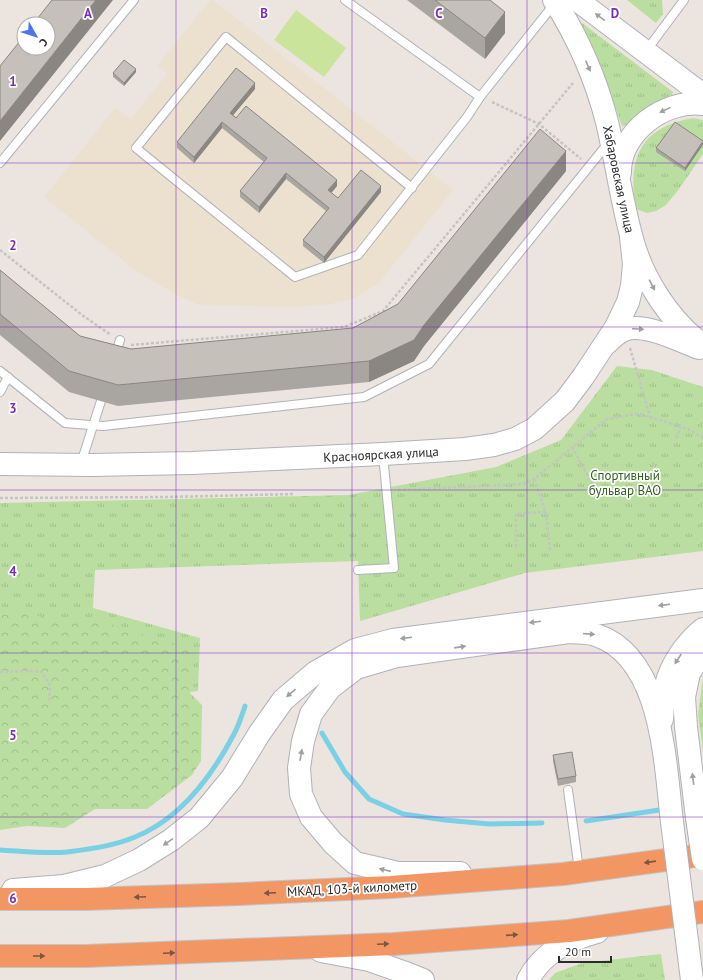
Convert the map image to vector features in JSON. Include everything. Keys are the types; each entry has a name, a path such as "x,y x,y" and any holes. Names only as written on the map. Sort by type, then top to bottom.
{"highway":[{"name":"МКАД, 103-й километр","path":"0,899 85,899 391,887 571,873 703,855"},
{"path":"0,956 86,956 394,944 569,931 703,912"}],"main road":[{"path":"562,1 646,51 703,95"},
{"name":"Хабаровская улица","path":"562,1 598,92 611,140 631,237 642,266 670,314 684,329 703,345"},
{"path":"620,184 620,168 623,152 633,135 644,124 656,114 674,106 693,103 703,104"},
{"name":"Красноярская улица","path":"0,464 192,464 465,449 494,445 515,439 534,429 543,422 614,347 616,326 628,302 632,286 634,264 631,237"},
{"path":"614,347 613,336 625,330 636,328 651,330 703,349"},
{"path":"0,891 64,886 105,876 139,860 171,840 199,818 232,778 259,734 283,700 316,672 355,650 393,640 703,600"},
{"path":"660,731 666,685 676,661 694,636 703,629"},
{"path":"571,873 398,873 355,863 332,843 311,817 301,794 298,768 303,741 311,714 330,688 356,668 397,656 569,632 596,634 623,650 635,664 649,689 660,731 692,980"},
{"path":"703,652 689,673 684,697 686,727 703,859"},
{"path":"528,980 533,971 555,949 580,937 641,921"},
{"path":"304,948 369,960 423,980"}],"lane":[{"path":"0,163 134,0"},
{"path":"345,0 480,97"},
{"path":"646,51 684,0"},
{"path":"412,188 226,36 136,148 296,277 358,255 412,188 467,117 480,97 562,1"},
{"path":"0,371 65,423 93,426 364,398 429,364 611,140"},
{"path":"112,365 120,340"},
{"path":"391,371 396,381"},
{"path":"0,392 8,377"},
{"path":"81,465 101,401"},
{"path":"358,570 394,568 383,454"},
{"path":"568,790 571,873"}],"path":[{"path":"480,97 539,124 590,166"},
{"path":"614,347 633,344"},
{"path":"629,345 650,417"},
{"path":"387,491 524,484 534,479 607,419 635,414 650,417 690,430 703,438"},
{"path":"676,438 680,427"},
{"path":"572,447 593,485"},
{"path":"534,479 546,512 550,550"},
{"path":"0,498 167,497 294,494"},
{"path":"516,547 516,514 546,512"},
{"path":"0,672 42,672 50,686 49,701"}],"shaded area":[{"path":"210,0 213,0 453,190 379,283 354,298 331,304 298,307 199,305 175,294 136,271 44,197 115,108 131,119 167,74 157,66"}],"green space":[{"path":"627,0 662,0 663,14 656,23"},
{"path":"296,10 346,48 324,77 274,40"},
{"path":"582,23 673,92 672,95 652,104 637,115 627,126 622,126 599,62 579,25"},
{"path":"693,118 703,120 703,154 666,205 656,211 647,213 636,209 634,175 636,161 641,148 649,138 660,129 675,122"},
{"name":"Спортивный бульвар ВАО","path":"617,366 652,370 703,387 703,551 525,573 360,621 358,561 95,570 93,608 200,638 198,691 0,720 0,503 349,495 496,467 561,440"},
{"path":"25,612 63,623 104,622 191,650 190,693 202,705 201,761 192,775 147,809 95,809 65,828 27,826 0,830 0,615"},
{"path":"703,677 703,750 698,715"},
{"path":"661,954 665,980 549,980 555,973 582,963"}],"building":[{"path":"52,0 96,0 56,50 56,16 39,16"},
{"path":"435,0 490,0 505,12 485,38"},
{"path":"16,46 16,56 52,56 0,121 0,66"},
{"path":"124,60 136,69 124,83 113,73"},
{"path":"236,68 255,83 230,113 236,118 246,106 337,180 328,190 338,198 361,170 381,186 324,257 303,240 329,208 286,173 259,207 240,191 267,158 222,122 194,157 177,142"},
{"path":"675,122 703,141 685,168 656,148"},
{"path":"540,129 566,151 424,325 414,340 369,361 118,385 69,371 0,314 0,270 80,336 131,349 353,328 398,304"},
{"path":"572,752 576,776 558,779 553,755"}],"waterway":[{"path":"0,850 51,853 75,851 119,843 151,829 180,808 205,780 216,765 234,734 245,706"},
{"path":"322,733 345,772 369,799 403,814 489,824 542,823"},
{"path":"586,821 666,809"}]}
